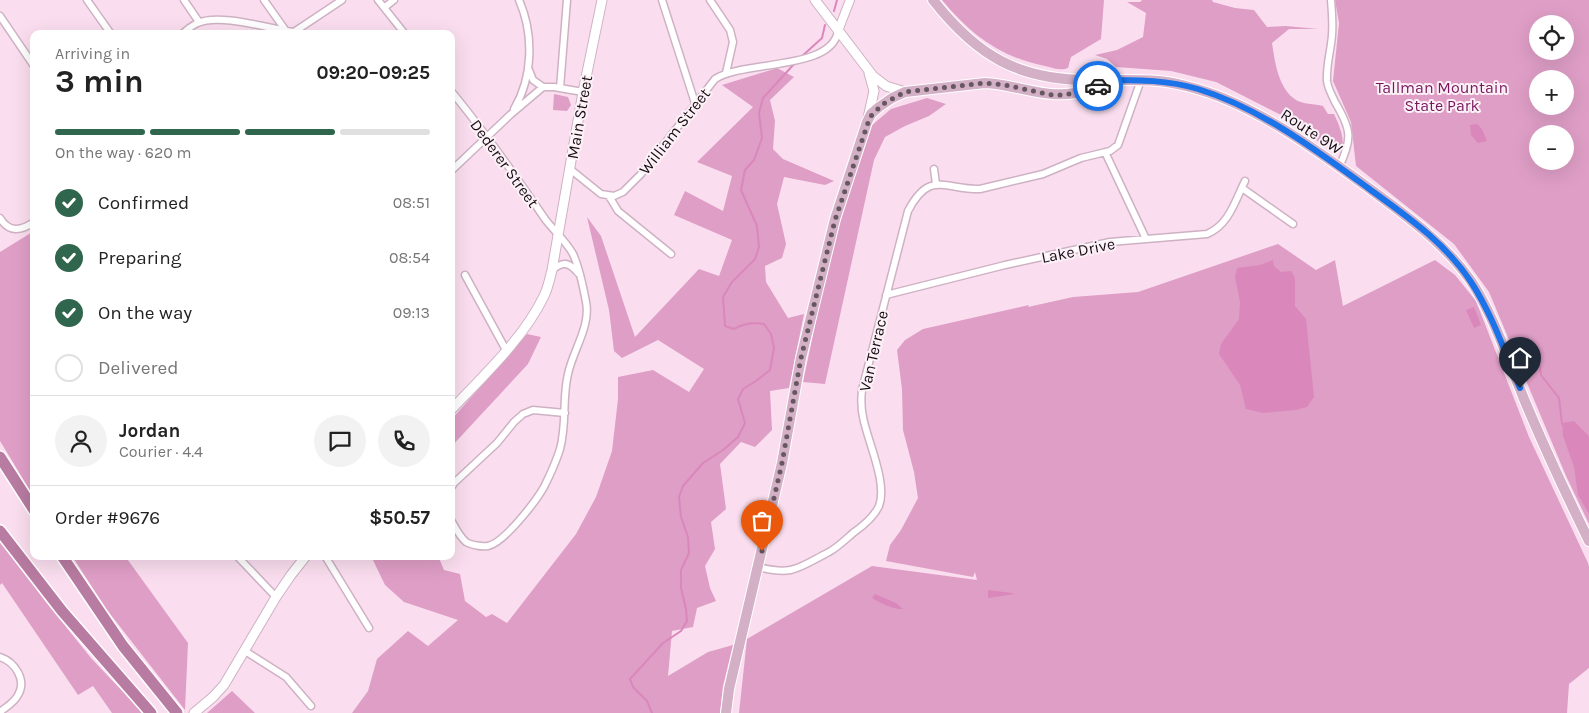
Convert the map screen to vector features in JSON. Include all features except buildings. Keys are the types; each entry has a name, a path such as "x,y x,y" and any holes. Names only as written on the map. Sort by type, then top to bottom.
{"highway":[{"path":"0,457 30,504"},
{"path":"0,531 62,611 151,713"},
{"path":"65,560 124,646 177,713"}],"main road":[{"name":"Main Street","path":"455,406 506,350 536,312 546,294 570,169 582,92 602,0"},
{"path":"815,0 866,68 882,84 905,92"},
{"name":"Route 9W","path":"934,0 964,36 980,49 1010,65 1054,77 1074,80 1141,80 1181,84 1231,101 1263,117 1339,167 1426,232 1444,249 1471,282 1490,317 1554,469 1589,541"},
{"path":"726,713 729,690 782,463 801,358 835,220 872,105 874,91 866,68"},
{"path":"867,122 871,114 879,106 905,92 985,83 1005,85 1052,95 1065,95 1102,85 1108,80"},
{"path":"194,713 224,685 276,597 303,560"}],"street":[{"path":"87,0 108,30"},
{"path":"184,0 200,22"},
{"path":"264,0 285,30"},
{"path":"298,30 342,0"},
{"path":"378,0 401,30"},
{"path":"385,7 394,0"},
{"path":"510,115 522,94 529,66 529,40 525,16 519,0"},
{"path":"560,88 567,0"},
{"path":"662,0 695,103"},
{"path":"710,0 730,30 733,42 726,73"},
{"path":"838,31 850,0"},
{"path":"1331,0 1332,33 1327,68 1328,86 1348,129 1349,141 1347,151 1339,167"},
{"path":"0,16 30,60"},
{"path":"188,30 200,22 213,20 245,22 281,30"},
{"name":"William Street","path":"608,196 618,195 631,186 713,81 726,73 741,69 812,57 834,41 838,31"},
{"path":"529,66 533,80 543,87 582,92"},
{"path":"934,169 936,184 947,184 970,190 1043,174 1081,158 1105,152 1118,145 1141,80"},
{"path":"455,167 510,115 543,87"},
{"name":"Dederer Street","path":"455,96 488,136 549,224 573,255 587,303 587,315 566,379 565,412 560,447 543,488 532,506 499,541 489,546 478,546 467,542 455,527"},
{"path":"1105,152 1146,239"},
{"path":"570,169 594,190 608,196 618,211 671,254"},
{"name":"Van Terrace","path":"758,567 778,572 790,572 833,550 863,526 880,504 880,480 862,417 862,390 908,211 914,200 924,190 936,184"},
{"name":"Lake Drive","path":"886,295 1110,242 1201,235 1212,232 1228,217 1244,184 1292,224"},
{"path":"0,218 4,225 11,228 21,229 30,224"},
{"path":"552,270 559,264 566,264 573,267 580,276"},
{"path":"465,275 506,350"},
{"path":"455,482 497,443 523,414 533,410 565,412"},
{"path":"241,560 276,597"},
{"path":"327,560 369,628"},
{"path":"245,651 286,676 311,706"},
{"path":"0,657 11,662 18,671 21,683 19,694 12,703 0,712"}],"green space":[{"path":"942,0 1104,0 1101,39 1071,57 1068,68 1051,68 1014,57 988,43 964,24"},
{"path":"1142,0 1212,0 1213,2 1235,8 1254,10 1267,27 1286,26 1318,29 1289,29 1272,43 1274,58 1281,82 1290,95 1296,100 1305,103 1323,106 1328,114 1334,114 1342,136 1342,147 1339,150 1333,151 1284,119 1287,118 1216,82 1171,71 1116,67 1107,59 1095,55 1117,50 1143,37 1146,13 1127,2 1140,2"},
{"name":"Tallman Mountain State Park","path":"1335,0 1589,0 1589,524 1566,476 1489,292 1454,244 1356,166 1351,122 1333,81 1339,23"},
{"path":"777,68 794,77 770,100 775,121 773,149 783,159 834,181 825,185 784,177 777,204 786,244 782,258 765,266 766,282 788,318 804,314 789,388 770,391 772,430 755,447 741,442 720,464 726,509 711,522 715,549 705,566 710,588 716,601 697,608 693,627 672,631 668,676 708,652 733,645 723,686 720,713 352,713 368,691 377,659 408,631 428,646 458,620 404,602 385,585 373,560 440,560 444,570 460,574 465,601 486,617 492,614 507,623 576,534 596,497 612,451 618,399 618,377 653,370 689,392 704,369 658,340 622,358 614,351 609,310 587,217 601,236 635,337 699,269 719,276 732,240 674,215 685,191 723,211 732,176 697,162 753,107 722,85"},
{"path":"554,94 568,97 571,105 567,111 553,110"},
{"path":"927,98 946,104 929,116 885,137 874,160 825,384 803,382 826,273 852,180 871,126 891,109"},
{"path":"30,233 30,490 0,441 0,252"},
{"path":"1278,244 1316,270 1335,260 1343,306 1435,260 1455,275 1476,301 1529,437 1589,567 1589,668 1569,684 1567,713 739,713 747,639 872,566 977,580 975,572 973,577 886,561 890,545 901,530 918,498 914,472 903,430 902,389 897,350 905,340 923,329 1029,305 1028,307 1073,297 1138,292"},
{"path":"527,334 541,337 528,364 455,443 455,415"},
{"path":"0,542 91,658 143,713 112,713 93,686 78,695 2,583 0,585"},
{"path":"75,560 128,560 188,643 185,710 107,610"},
{"path":"232,691 255,713 207,713"}],"shaded area":[{"path":"1477,124 1482,129 1487,141 1478,143 1471,135 1470,125"},
{"path":"1273,260 1274,266 1281,272 1291,271 1295,278 1295,306 1306,319 1314,397 1307,407 1263,413 1246,409 1240,385 1219,354 1221,344 1239,319 1240,302 1235,277 1237,268 1260,265"},
{"path":"1474,307 1481,325 1474,328 1466,310"},
{"path":"1574,421 1589,438 1589,514 1578,495 1574,467 1563,436 1562,423"},
{"path":"988,590 1008,592 1015,594 988,598"},
{"path":"875,594 896,603 903,609 879,602 872,598"}],"waterway":[{"path":"834,11 837,0"},
{"path":"800,58 822,38 825,25"},
{"path":"652,713 647,701 633,687 630,679 663,643 681,631 687,621 681,588 681,570 689,553 688,537 681,517 679,497 683,486 703,463 738,437 745,423 738,399 743,389 770,370 774,348 771,334 764,324 749,323 734,329 725,326 723,297 732,282 755,259 759,247 757,226 741,190 745,170 754,160 762,138 759,113 763,98 795,63"},
{"path":"1539,363 1541,375 1559,398 1562,424"}],"way so far":[{"path":"762,551 782,463 801,358 835,220 844,188 870,117 883,104 905,92 985,83 1005,85 1052,95 1065,95 1098,86"}],"route":[{"path":"1098,86 1108,80 1152,80 1176,83 1198,89 1231,101 1263,117 1339,167 1426,232 1458,265 1481,298 1520,388"}]}
